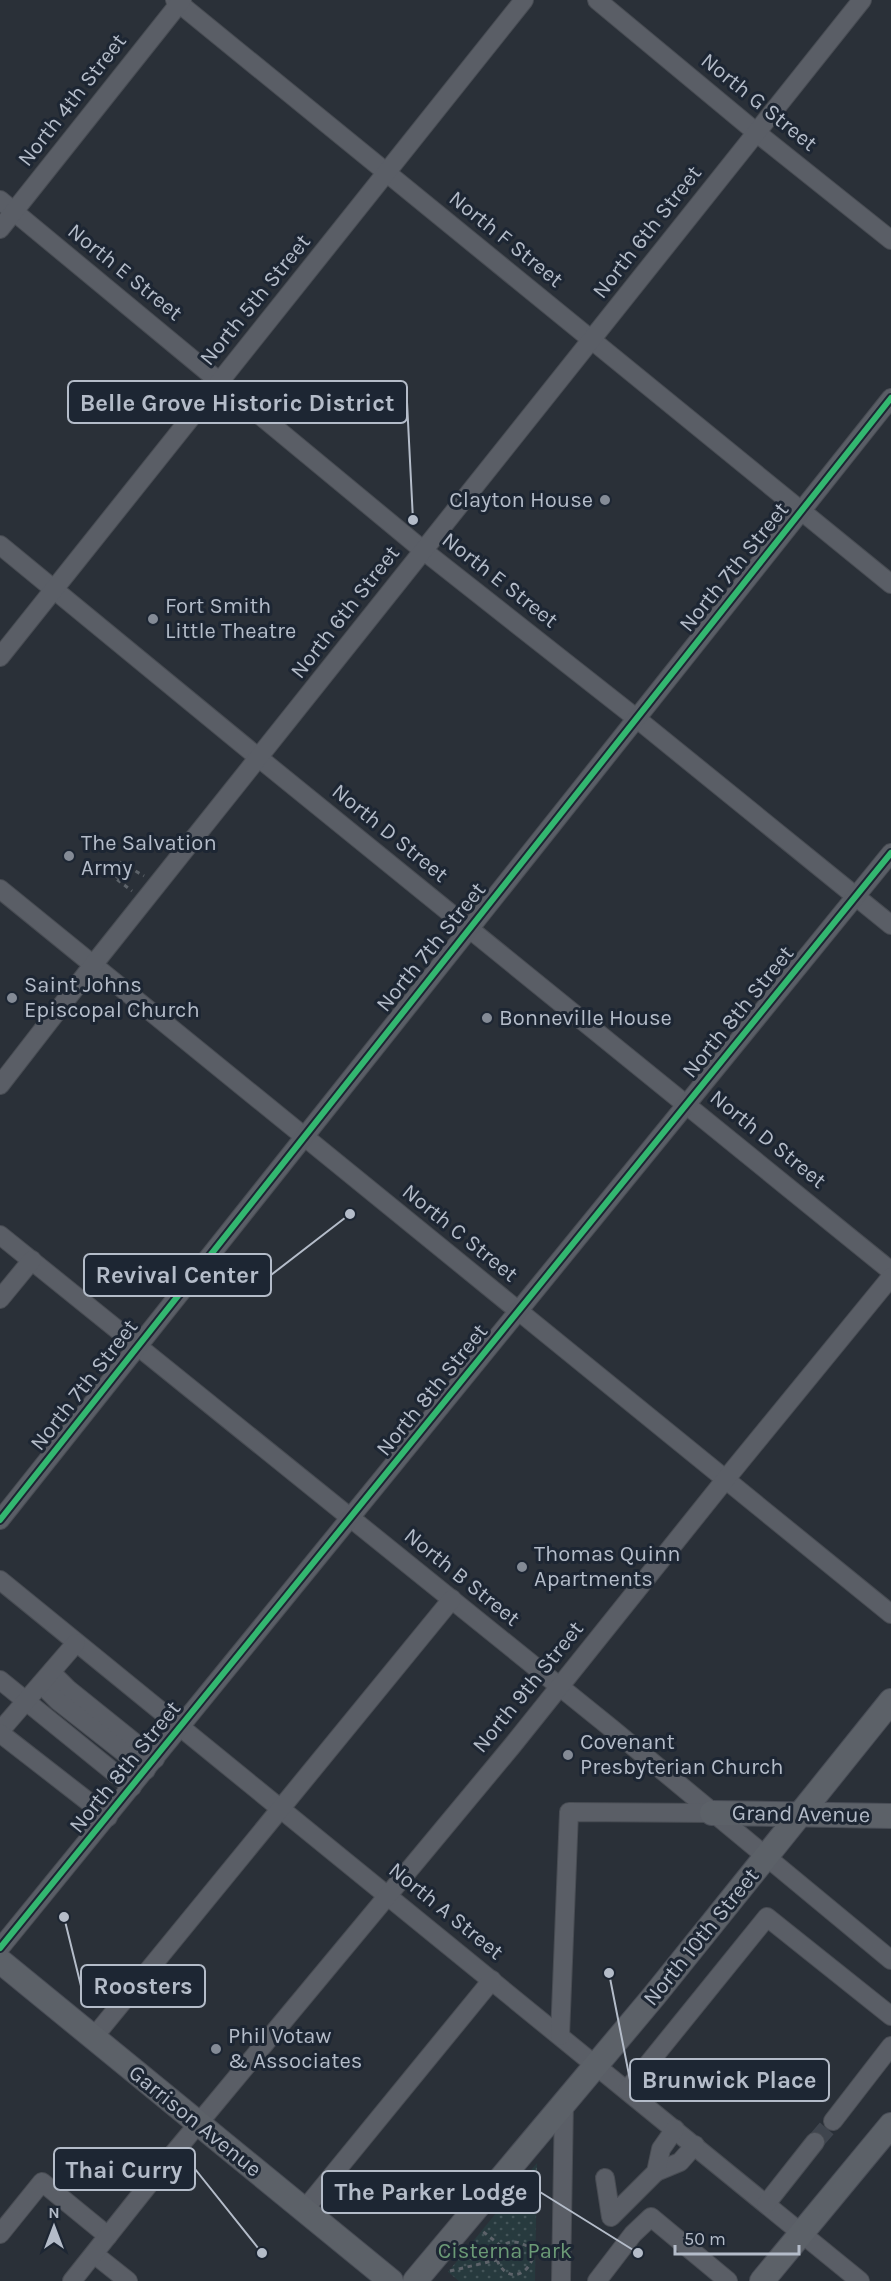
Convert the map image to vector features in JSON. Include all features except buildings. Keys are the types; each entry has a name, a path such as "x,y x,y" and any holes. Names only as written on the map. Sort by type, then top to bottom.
{"main road":[{"name":"North 10th Street","path":"415,2281 564,2101 597,2065 891,1701"},
{"name":"Grand Avenue","path":"712,1812 891,1816"},
{"name":"Garrison Avenue","path":"0,1961 391,2281"},
{"path":"762,2281 891,2125"}],"street":[{"name":"North 5th Street","path":"0,657 524,0"},
{"name":"North G Street","path":"597,0 757,133 891,240"},
{"name":"North 6th Street","path":"0,1085 93,965 862,0"},
{"name":"North F Street","path":"179,1 891,584"},
{"name":"North 4th Street","path":"0,229 179,1"},
{"name":"North E Street","path":"0,200 424,551 636,718 891,925"},
{"name":"North 7th Street","path":"0,1520 891,398"},
{"name":"North D Street","path":"0,545 891,1271"},
{"name":"North 8th Street","path":"0,1948 891,853"},
{"name":"North C Street","path":"0,889 891,1614"},
{"name":"North B Street","path":"0,1235 560,1686 891,1960"},
{"path":"0,1299 32,1260"},
{"name":"North 9th Street","path":"72,2281 560,1686 891,1277"},
{"name":"North A Street","path":"0,1580 860,2281"},
{"path":"93,2038 452,1599"},
{"path":"76,1642 1,1729 108,1817"},
{"path":"50,1673 61,1672 118,1719 123,1742"},
{"path":"50,1673 58,1701 123,1742 150,1764"},
{"path":"0,1680 132,1787"},
{"path":"560,2036 569,1812 712,1812"},
{"path":"627,2090 767,1917 891,2016"},
{"path":"304,2210 492,1980"},
{"path":"833,2121 891,2046"},
{"path":"561,2281 564,2101"},
{"path":"656,2172 661,2149 675,2129"},
{"path":"766,2204 815,2142"},
{"path":"605,2178 611,2217 656,2172 680,2163 695,2145"},
{"path":"0,2234 42,2182 108,2236"},
{"path":"597,2281 633,2234 651,2217 728,2281"},
{"path":"94,2254 128,2281"}],"path":[{"path":"120,861 148,879"},
{"path":"116,878 127,866"},
{"path":"111,874 136,893"},
{"path":"480,2229 501,2246"},
{"path":"512,2241 527,2246 532,2260 528,2268 514,2275 504,2271 497,2260 501,2246 512,2241"},
{"path":"442,2272 497,2260"},
{"path":"510,2281 514,2275"}],"green space":[{"name":"Cisterna Park","path":"537,2163 535,2281 459,2281 448,2272"}],"tunnel":[{"path":"815,2142 833,2121"}],"cycle path":[{"path":"0,1520 891,398"},
{"path":"0,1948 891,853"}],"place":[{"name":"Clayton House","path":"605,500"},
{"name":"Belle Grove Historic District","path":"413,520"},
{"name":"Fort Smith Little Theatre","path":"153,619"},
{"name":"The Salvation Army","path":"69,856"},
{"name":"Saint Johns Episcopal Church","path":"12,998"},
{"name":"Bonneville House","path":"487,1018"},
{"name":"Revival Center","path":"350,1214"},
{"name":"Thomas Quinn Apartments","path":"522,1567"},
{"name":"Covenant Presbyterian Church","path":"568,1755"},
{"name":"Roosters","path":"64,1917"},
{"name":"Brunwick Place","path":"609,1973"},
{"name":"Phil Votaw & Associates","path":"216,2049"},
{"name":"Thai Curry","path":"262,2253"},
{"name":"The Parker Lodge","path":"638,2253"}]}
